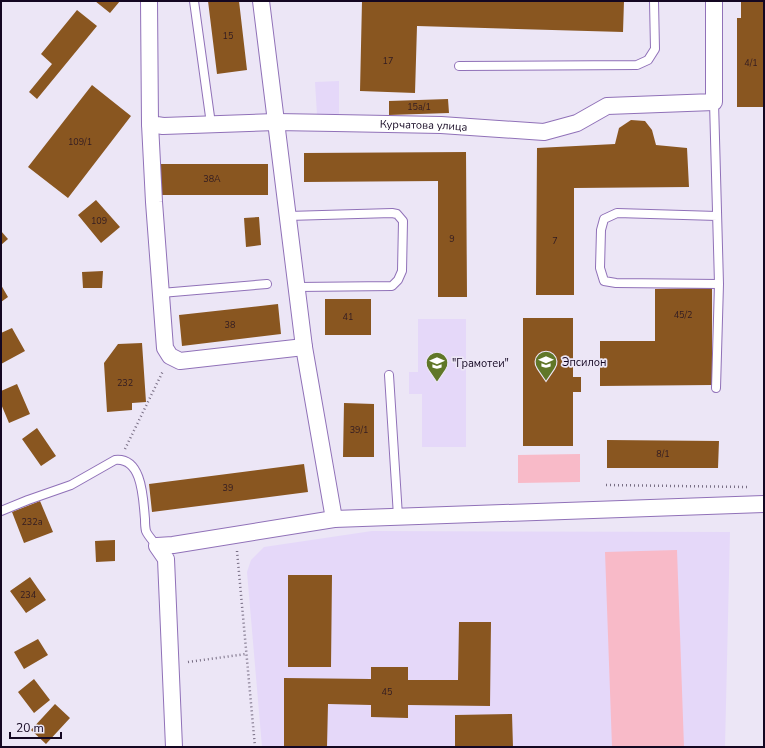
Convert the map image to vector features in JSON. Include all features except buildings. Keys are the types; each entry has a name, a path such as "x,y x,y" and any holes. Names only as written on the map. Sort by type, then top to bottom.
{"street":[{"path":"149,1 150,124 154,202 165,348 170,356 180,361 304,348"},
{"path":"262,1 304,348 334,519"},
{"path":"714,1 714,102"},
{"name":"Курчатова улица","path":"150,124 163,126 276,122 441,125 544,132 577,122 606,106 714,102"},
{"path":"157,546 173,545 334,519 764,504"},
{"path":"157,546 166,559 174,747"}],"lane":[{"path":"194,1 211,124"},
{"path":"459,66 637,65 648,60 655,49 654,1"},
{"path":"714,102 719,284 716,388"},
{"path":"288,216 392,213 397,214 403,221 402,271 398,280 392,286 297,287"},
{"path":"717,216 617,213 604,219 601,230 600,268 604,281 616,283 719,284"},
{"path":"161,293 267,284"},
{"path":"389,375 398,516"},
{"path":"1,511 71,485 115,460 120,460 131,465 137,474 140,482 146,531 157,546"}],"path":[{"path":"120,460 170,356"},
{"path":"606,485 748,487"},
{"path":"237,547 255,747"},
{"path":"188,669 188,662 246,654"}],"shaded area":[{"path":"339,81 339,115 317,115 315,82"},
{"name":"\"Грамотеи\"","path":"418,319 466,319 466,447 422,447 422,394 409,394 409,372 418,372"},
{"path":"580,454 580,482 518,483 518,455"},
{"path":"372,531 730,532 725,747 262,747 247,572 251,560 264,547"},
{"path":"677,550 684,747 612,747 605,552"}],"place":[{"name":"\"Грамотеи\"","path":"437,382"},
{"name":"Эпсилон","path":"546,382"}]}
